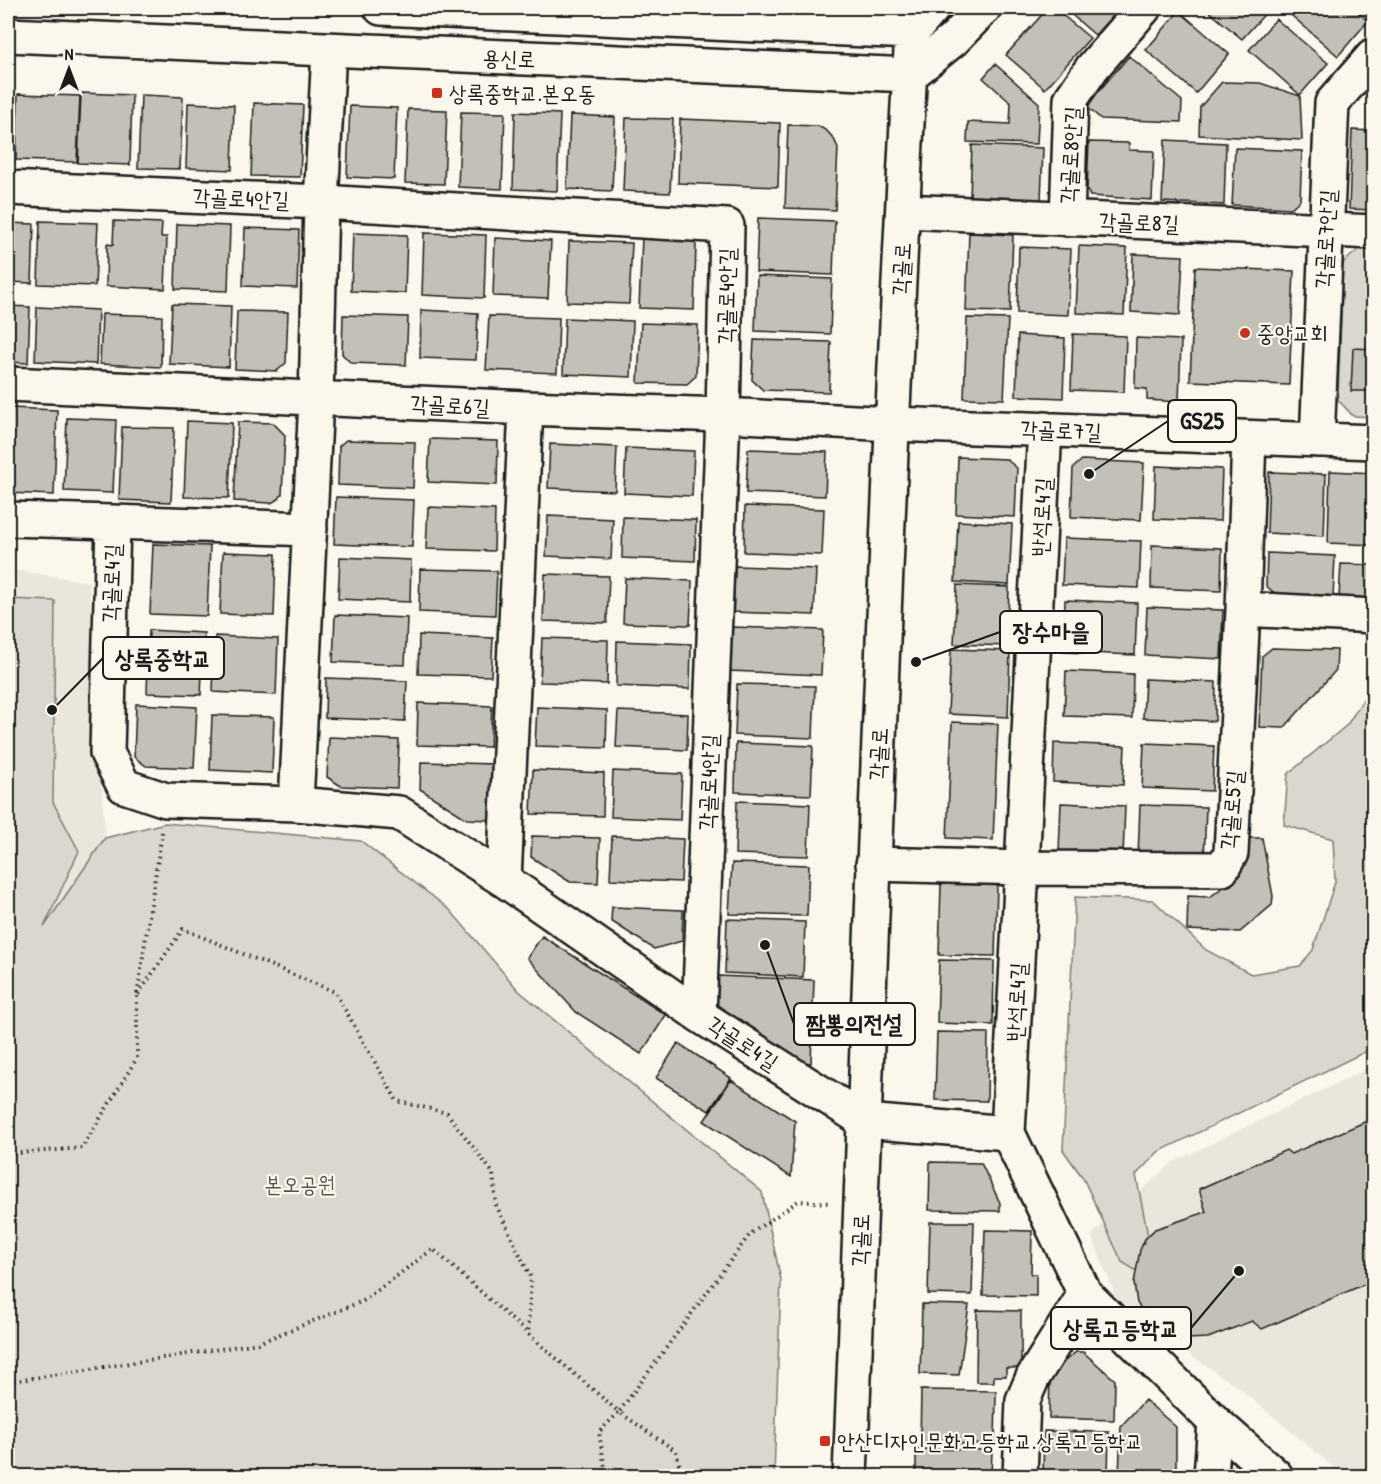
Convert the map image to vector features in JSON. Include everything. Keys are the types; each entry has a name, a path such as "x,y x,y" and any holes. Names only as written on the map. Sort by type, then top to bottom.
{"street":[{"name":"용신로","path":"381,8 922,20"},
{"path":"910,75 954,39 984,8"},
{"name":"각골로8안길","path":"1067,219 1071,99 1092,68 1143,8"},
{"name":"각골로","path":"850,1476 862,1205 873,864 910,75 922,20"},
{"name":"용신로","path":"8,35 910,75"},
{"path":"296,804 316,399 321,202 330,50"},
{"name":"각골로7안길","path":"1317,440 1332,103 1374,54"},
{"name":"각골로4안길","path":"8,188 321,202 728,226 723,415 699,1015"},
{"name":"각골로8길","path":"904,212 1374,232"},
{"name":"각골로6길","path":"8,384 893,424"},
{"path":"504,880 526,408"},
{"name":"각골로7길","path":"893,424 1374,442"},
{"name":"반석로4길","path":"1046,429 1008,1133 1085,1294 1215,1422 1276,1476"},
{"name":"각골로5길","path":"873,864 1023,868 1222,869 1231,853 1249,438"},
{"name":"각골로4길","path":"8,519 113,522 107,753 124,786 166,800 296,804 399,813 504,880 699,1015 865,1122 1008,1133"},
{"path":"113,522 310,529"},
{"path":"1243,609 1374,616"},
{"path":"1020,1476 1023,1400 1033,1377 1085,1294"},
{"path":"1211,1476 1215,1422"}],"path":[{"path":"8,1154 82,1148 137,1058 137,996 166,800"},
{"path":"137,996 183,929 335,992 397,1101 447,1113 493,1173 496,1205 531,1278 528,1334"},
{"path":"606,1476 599,1432 619,1412 750,1234 798,1201 862,1205"},
{"path":"8,1382 258,1343 363,1301 433,1249 619,1412 676,1451 682,1476"}],"shaded area":[{"path":"8,569 89,582 105,838 8,982"},
{"path":"1373,1066 1373,1476 1344,1476 1239,1388 1120,1307 1091,1235 1173,1162"}],"green space":[{"path":"1360,248 1373,249 1373,417 1353,416 1338,400 1343,263"},
{"name":"본오공원","path":"8,599 55,601 53,802 79,851 44,927 105,838 165,823 361,841 450,910 519,991 762,1192 781,1280 774,1476 8,1476 8,982 12,975 8,974"},
{"path":"1373,684 1373,1048 1158,1152 1136,1175 1151,1251 1140,1273 1122,1262 1083,1178 1063,1150 1075,897 1153,900 1206,950 1251,974 1300,966 1313,950 1335,882 1333,839 1284,825 1288,774 1347,725"}],"building":[{"path":"1048,8 1054,8 1090,38 1045,89 1006,55"},
{"path":"1066,8 1119,8 1095,35"},
{"path":"1205,8 1270,8 1242,39"},
{"path":"1283,8 1353,8 1368,21 1338,56"},
{"path":"1179,11 1229,54 1196,93 1146,50"},
{"path":"1276,19 1328,63 1300,95 1249,50"},
{"path":"1129,56 1182,101 1181,122 1101,119 1086,106"},
{"path":"995,64 1039,103 1037,144 967,142 968,122 1010,124 1011,103 983,78"},
{"path":"1222,82 1260,83 1300,96 1302,140 1199,135 1200,107"},
{"path":"8,84 10,84 8,152"},
{"path":"81,93 132,95 130,165 78,163"},
{"path":"18,94 80,96 77,162 16,160"},
{"path":"141,95 183,97 180,169 138,168"},
{"path":"188,103 234,105 232,170 186,168"},
{"path":"254,103 303,105 300,177 251,176"},
{"path":"350,106 397,108 394,179 347,177"},
{"path":"408,109 447,110 444,184 405,183"},
{"path":"461,112 505,113 502,189 458,187"},
{"path":"515,112 560,114 557,191 513,189"},
{"path":"570,115 615,117 612,191 567,189"},
{"path":"626,118 673,119 670,193 623,191"},
{"path":"680,119 780,123 778,187 678,183"},
{"path":"788,125 818,126 834,139 838,148 835,210 785,208"},
{"path":"1352,130 1374,131 1374,210 1349,209"},
{"path":"1165,140 1226,143 1224,205 1162,202"},
{"path":"1089,142 1129,143 1129,150 1154,151 1152,200 1090,196 1087,189"},
{"path":"972,145 1043,148 1041,200 970,197"},
{"path":"1235,148 1302,151 1300,200 1291,208 1232,205"},
{"path":"758,218 835,221 833,275 756,272"},
{"path":"40,221 98,223 95,286 38,284"},
{"path":"114,221 162,223 161,237 167,237 165,289 106,286 107,244 113,245"},
{"path":"8,223 34,224 32,283 8,282"},
{"path":"177,224 230,226 228,291 175,289"},
{"path":"245,228 299,230 297,288 243,286"},
{"path":"353,233 407,235 405,293 351,291"},
{"path":"424,233 486,235 484,298 422,295"},
{"path":"969,233 1013,235 1010,312 966,311"},
{"path":"642,237 691,240 696,245 694,310 639,308"},
{"path":"495,238 551,241 548,298 493,296"},
{"path":"569,241 632,243 629,304 567,302"},
{"path":"1079,246 1127,248 1124,315 1076,313"},
{"path":"1019,247 1071,249 1068,315 1017,313"},
{"path":"1133,254 1183,256 1180,315 1131,312"},
{"path":"1195,267 1294,271 1289,385 1190,381"},
{"path":"757,276 832,279 830,334 755,331"},
{"path":"172,304 231,306 229,367 169,364"},
{"path":"8,306 30,307 28,363 8,362"},
{"path":"37,307 98,310 96,364 35,361"},
{"path":"421,310 478,313 476,360 420,358"},
{"path":"237,311 288,312 286,363 277,371 235,369"},
{"path":"102,314 162,316 161,367 100,364"},
{"path":"343,315 408,317 406,365 351,363 342,354"},
{"path":"489,316 559,318 557,373 486,370"},
{"path":"565,318 633,321 631,377 563,374"},
{"path":"967,318 1008,319 1004,399 964,398"},
{"path":"641,323 698,325 696,376 687,384 638,383"},
{"path":"1073,334 1126,336 1124,392 1071,390"},
{"path":"1018,335 1065,338 1063,398 1016,396"},
{"path":"1136,338 1181,340 1179,402 1147,400 1147,389 1135,388"},
{"path":"754,340 831,342 829,392 763,390 752,380"},
{"path":"1353,348 1374,349 1374,403 1372,403 1372,391 1351,391"},
{"path":"11,408 57,410 54,495 8,493"},
{"path":"67,418 116,420 113,493 64,491"},
{"path":"187,421 232,423 229,498 184,497"},
{"path":"238,422 273,423 285,435 282,494 279,499 271,503 234,501"},
{"path":"122,427 174,428 171,502 119,500"},
{"path":"430,439 498,441 497,485 428,482"},
{"path":"346,440 415,442 413,488 338,485 339,446"},
{"path":"550,444 617,447 615,491 548,488"},
{"path":"626,448 694,451 692,496 624,493"},
{"path":"748,449 827,452 825,496 746,493"},
{"path":"958,457 1006,459 1017,468 1015,517 956,514"},
{"path":"1082,460 1144,463 1141,520 1071,517 1073,468"},
{"path":"1156,466 1222,469 1220,521 1154,519"},
{"path":"1330,471 1374,473 1374,545 1328,543"},
{"path":"1269,472 1326,474 1324,536 1267,533"},
{"path":"336,497 414,500 412,547 334,544"},
{"path":"745,506 824,509 822,555 744,552"},
{"path":"428,507 495,510 494,551 426,549"},
{"path":"548,516 613,519 611,559 546,556"},
{"path":"623,517 696,520 695,561 622,558"},
{"path":"958,521 1012,524 1009,585 955,582"},
{"path":"1064,538 1141,541 1139,588 1062,585"},
{"path":"153,544 210,546 207,616 150,614"},
{"path":"1152,545 1222,548 1221,591 1151,588"},
{"path":"223,552 276,554 274,616 220,614"},
{"path":"1267,553 1335,556 1333,598 1277,595 1266,586"},
{"path":"340,557 411,560 410,602 338,599"},
{"path":"1341,564 1374,565 1374,598 1339,597"},
{"path":"735,566 816,569 814,615 733,612"},
{"path":"420,569 497,571 495,615 419,612"},
{"path":"545,574 609,576 607,623 543,621"},
{"path":"625,578 692,581 690,625 623,623"},
{"path":"957,585 1009,587 1007,646 954,644"},
{"path":"1065,600 1137,603 1135,655 1063,652"},
{"path":"1147,607 1223,610 1221,659 1145,655"},
{"path":"335,615 407,618 405,665 333,662"},
{"path":"731,627 823,630 821,675 729,671"},
{"path":"149,630 204,633 201,695 147,693"},
{"path":"419,635 493,638 491,676 418,674"},
{"path":"215,636 278,639 276,695 213,692"},
{"path":"542,638 608,640 607,684 540,682"},
{"path":"617,641 691,644 690,689 616,686"},
{"path":"1272,648 1337,650 1336,670 1284,728 1259,727 1262,656"},
{"path":"951,649 1010,651 1008,717 948,714"},
{"path":"1066,671 1133,674 1132,718 1064,716"},
{"path":"326,678 407,681 405,721 325,718"},
{"path":"1145,679 1216,682 1215,721 1143,718"},
{"path":"737,684 815,686 813,738 735,735"},
{"path":"418,703 492,706 490,747 417,745"},
{"path":"136,704 197,707 194,768 146,766 134,757"},
{"path":"537,707 607,710 606,748 535,746"},
{"path":"618,711 688,714 687,750 616,747"},
{"path":"212,715 274,717 272,773 210,770"},
{"path":"952,722 998,724 993,840 947,838"},
{"path":"329,737 399,740 397,788 341,786 327,777"},
{"path":"736,743 813,746 811,795 735,792"},
{"path":"1054,743 1125,746 1123,785 1053,782"},
{"path":"1144,743 1214,746 1212,791 1142,788"},
{"path":"421,762 494,764 492,820 467,819 420,789"},
{"path":"533,770 604,773 603,816 531,814"},
{"path":"613,771 682,774 680,820 611,817"},
{"path":"737,801 810,804 808,856 735,854"},
{"path":"1061,803 1125,806 1123,855 1059,852"},
{"path":"1140,805 1206,807 1204,860 1138,858"},
{"path":"532,836 600,838 598,883 570,882 531,857"},
{"path":"612,836 683,839 681,882 610,879"},
{"path":"1241,838 1262,838 1273,896 1272,905 1240,932 1187,930 1188,896 1210,897 1224,886 1222,882 1237,870 1240,874"},
{"path":"732,863 809,865 807,916 729,914"},
{"path":"941,884 997,885 995,956 939,955"},
{"path":"612,907 683,910 682,941 654,949 611,921"},
{"path":"727,919 805,922 803,977 725,973"},
{"path":"542,936 666,1015 641,1054 576,1012 527,958"},
{"path":"939,960 994,961 993,1025 937,1023"},
{"path":"718,976 814,980 811,1063 791,1062 717,1005"},
{"path":"937,1032 988,1033 987,1101 935,1100"},
{"path":"678,1043 731,1078 709,1111 656,1078"},
{"path":"731,1080 795,1121 791,1177 704,1121"},
{"path":"1374,1118 1374,1280 1262,1329 1252,1321 1208,1338 1186,1339 1166,1331 1148,1319 1137,1303 1134,1283 1140,1250 1145,1239 1155,1229 1206,1212 1199,1189 1286,1150 1291,1154"},
{"path":"930,1162 981,1163 1000,1203 1000,1211 929,1210"},
{"path":"930,1222 974,1222 972,1295 928,1294"},
{"path":"985,1230 1032,1231 1031,1274 1036,1274 1036,1296 983,1295"},
{"path":"922,1304 969,1305 959,1375 920,1374"},
{"path":"977,1310 1021,1311 1021,1368 1006,1368 1006,1376 994,1376 994,1382 976,1382"},
{"path":"1076,1352 1083,1352 1115,1380 1114,1420 1049,1418 1050,1373"},
{"path":"921,1390 996,1391 995,1444 920,1443"},
{"path":"1145,1400 1176,1427 1176,1476 1119,1476 1121,1426"},
{"path":"1044,1431 1109,1432 1108,1476 1043,1476"},
{"path":"916,1449 992,1450 991,1476 916,1476"}],"place":[{"name":"상록중학교.본오동","path":"437,93"},
{"name":"중앙교회","path":"1245,333"},
{"name":"GS25","path":"1089,474"},
{"name":"장수마을","path":"916,662"},
{"name":"상록중학교","path":"52,710"},
{"name":"짬뽕의전설","path":"765,945"},
{"name":"상록고등학교","path":"1239,1271"},
{"name":"안산디자인문화고등학교.상록고등학교","path":"825,1441"}]}
